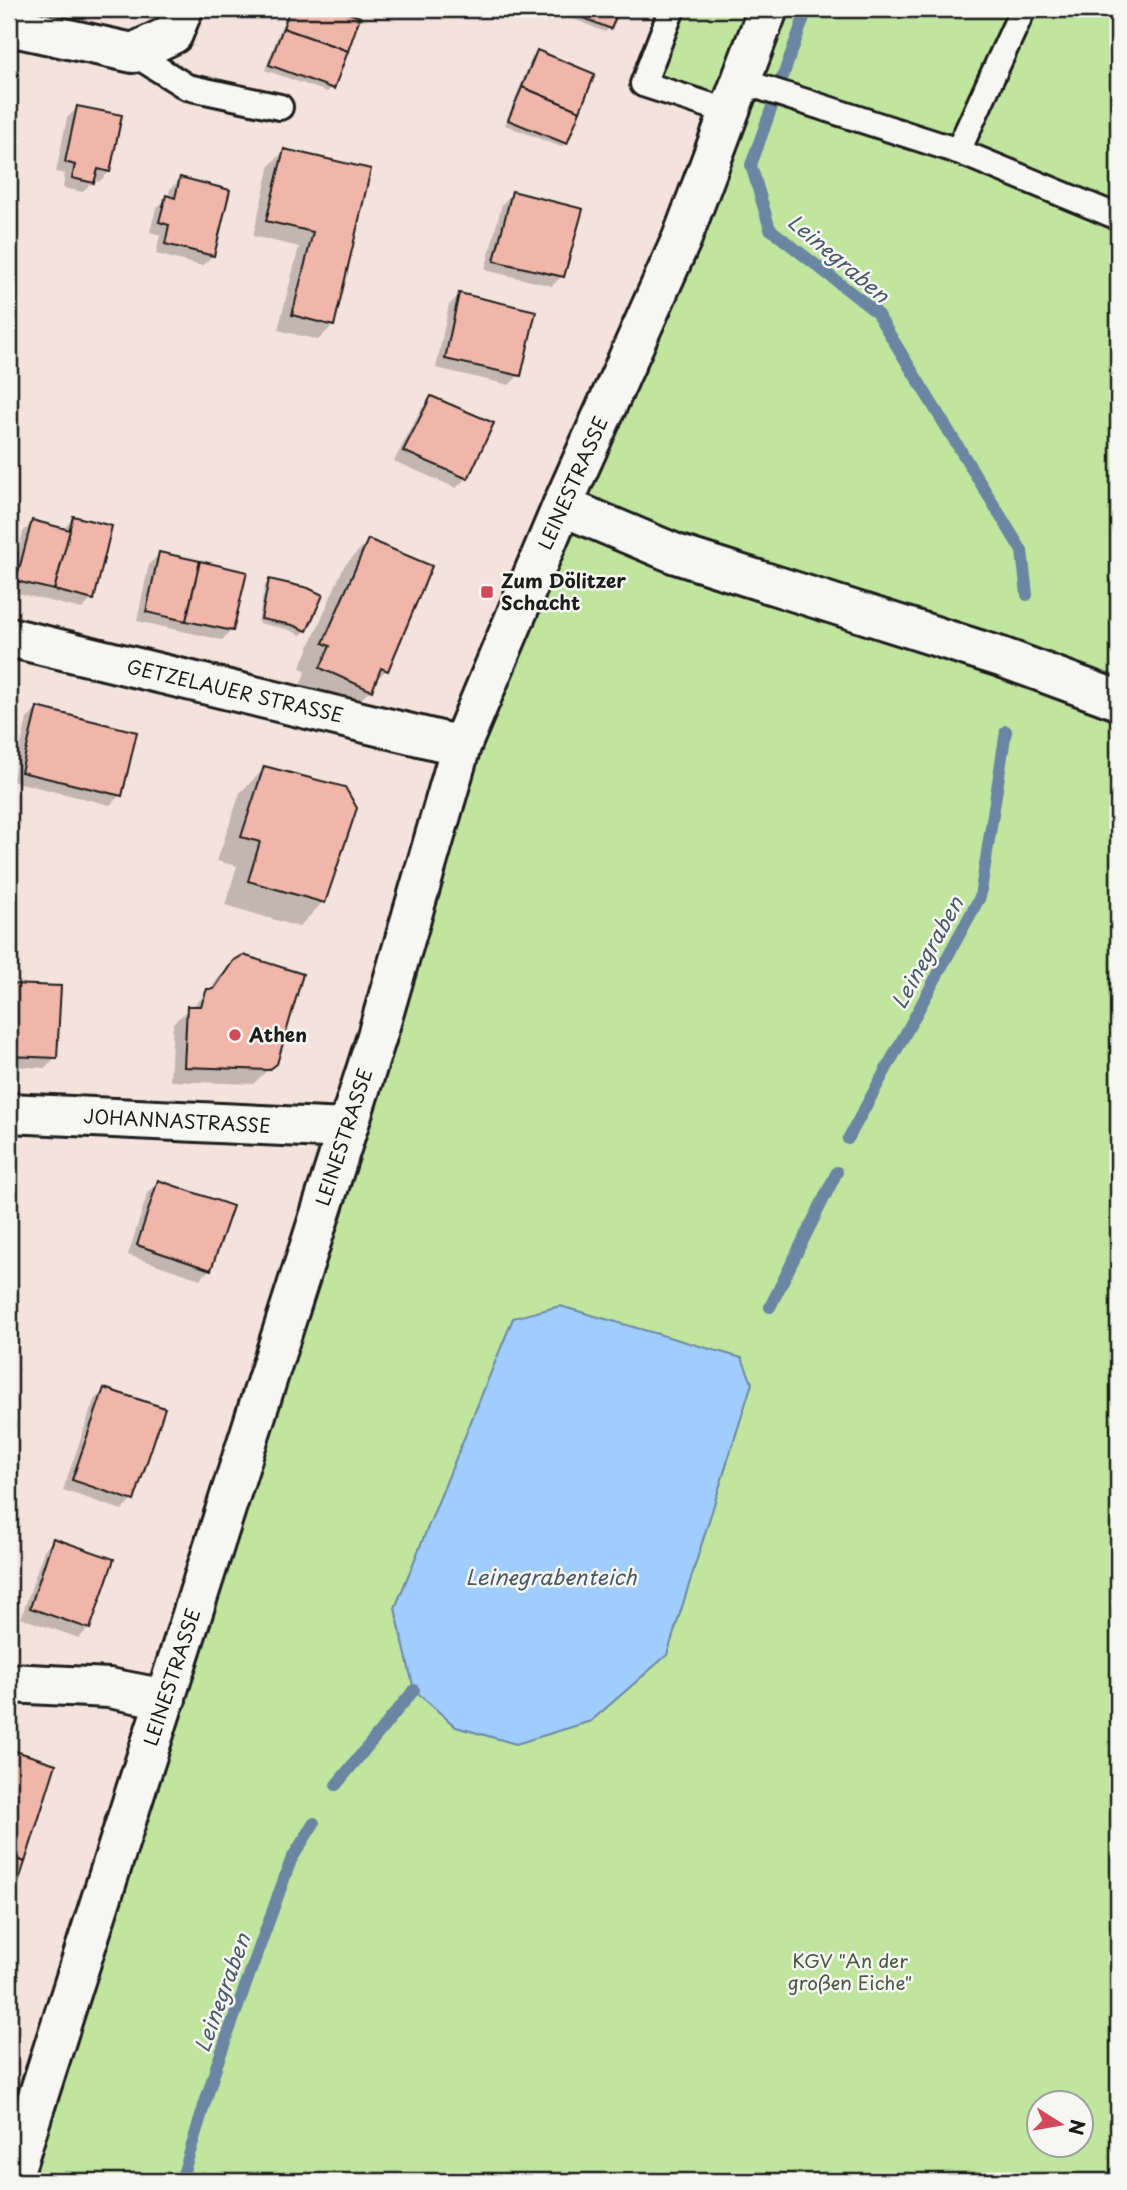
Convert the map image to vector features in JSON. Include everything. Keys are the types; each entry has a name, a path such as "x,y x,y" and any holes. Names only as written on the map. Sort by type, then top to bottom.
{"main road":[{"name":"LEINESTRASSE","path":"12,2181 377,1037 461,746 562,506 745,94 768,9"},
{"path":"9,26 134,53 178,21"},
{"path":"562,506 676,554 1001,657 1118,700"},
{"name":"GETZELAUER STRASSE","path":"9,637 461,746"},
{"name":"JOHANNASTRASSE","path":"9,1113 346,1129"},
{"path":"9,1683 109,1688 166,1699"}],"lane":[{"path":"672,9 643,84 790,98 958,151 1118,217"},
{"path":"958,151 1023,9"},
{"path":"134,53 187,87 280,107"}],"green space":[{"name":"KGV \"An der großen Eiche\"","path":"672,9 1118,9 1118,2181 12,2181 461,746 730,113 643,84"}],"water":[{"name":"Leinegrabenteich","path":"560,1306 742,1358 752,1383 667,1655 591,1721 516,1744 456,1727 414,1690 395,1608 513,1318"}],"building":[{"path":"290,9 336,9 360,17 348,51 283,28"},
{"path":"561,9 619,9 611,29"},
{"path":"283,28 348,51 334,89 269,65"},
{"path":"537,50 595,74 580,111 522,87"},
{"path":"522,87 580,111 567,144 508,120"},
{"path":"77,106 122,115 110,172 98,169 94,183 72,178 75,165 65,162"},
{"path":"284,149 371,169 334,326 292,315 313,232 266,221"},
{"path":"180,177 230,190 214,256 165,244 169,225 159,222 166,195 175,198"},
{"path":"512,191 583,209 564,277 494,261"},
{"path":"459,293 536,311 521,376 445,359"},
{"path":"431,396 494,423 468,479 403,451"},
{"path":"73,516 112,526 94,600 54,590"},
{"path":"32,520 70,530 54,590 16,581"},
{"path":"368,539 432,566 388,671 381,668 372,691 320,668 330,646 323,643"},
{"path":"159,552 200,561 186,621 146,612"},
{"path":"200,561 247,572 233,631 186,621"},
{"path":"269,579 308,588 323,595 307,631 261,619"},
{"path":"37,707 137,732 122,796 21,772"},
{"path":"264,766 345,787 357,808 325,903 248,881 260,842 241,837"},
{"name":"Athen","path":"243,955 303,974 277,1064 269,1070 184,1067 187,1006 201,1006 207,989 214,989 233,961"},
{"path":"9,984 61,986 57,1058 9,1056"},
{"path":"158,1180 233,1206 211,1270 137,1245"},
{"path":"104,1388 165,1408 134,1501 72,1480"},
{"path":"53,1538 114,1559 90,1629 30,1608"},
{"path":"9,1749 56,1764 25,1862 9,1857"},
{"path":"9,1857 25,1862 9,1911"}],"waterway":[{"name":"Leinegraben","path":"807,9 751,165 770,229 876,312 1022,551 1027,595"},
{"name":"Leinegraben","path":"848,1139 980,897 1006,731"},
{"name":"Leinegraben","path":"770,1307 837,1172"},
{"name":"Leinegraben","path":"336,1785 414,1690"},
{"name":"Leinegraben","path":"181,2181 216,2067 291,1860 314,1823"}],"place":[{"name":"Zum Dölitzer Schacht","path":"487,592"},
{"name":"Athen","path":"235,1035"}]}
